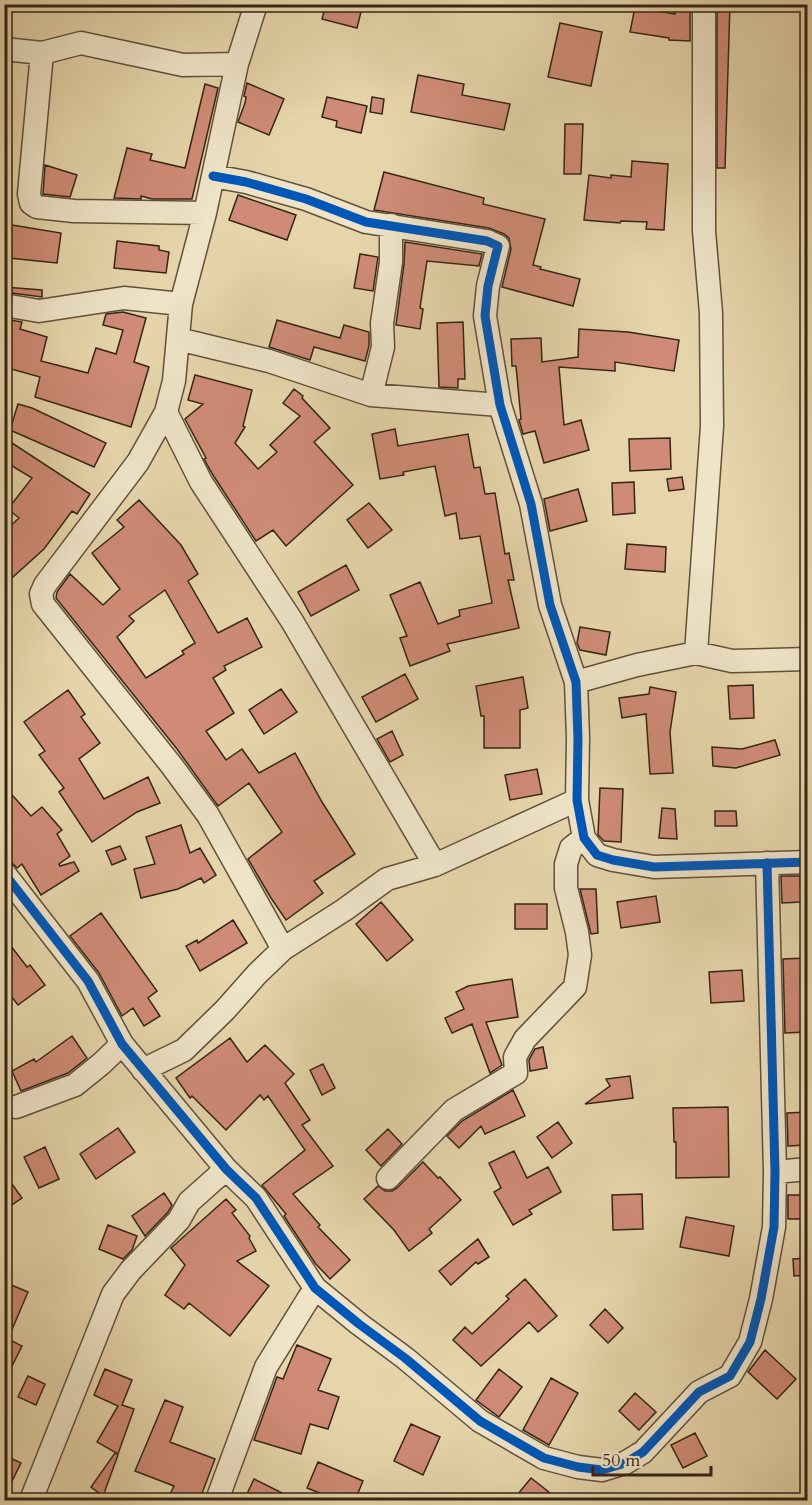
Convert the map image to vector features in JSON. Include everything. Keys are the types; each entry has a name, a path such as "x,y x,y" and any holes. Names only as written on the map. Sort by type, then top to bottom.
{"street":[{"path":"256,4 237,64 205,213 181,304 174,381 166,412 138,462 45,585 41,594 43,604 172,766 208,815 283,949"},
{"path":"696,653 712,426 711,313 704,231 704,4"},
{"path":"4,49 42,53 81,43 183,65 237,64"},
{"path":"42,53 29,194 37,207 74,211 205,213"},
{"path":"213,176 246,182 306,199 366,222 487,241 498,246 488,286 485,316 500,405 531,504 550,605 576,682 577,800 584,838 597,855 654,867 807,862"},
{"path":"371,395 383,347 382,323 391,262 391,225"},
{"path":"4,305 39,311 124,298 181,304"},
{"path":"178,339 269,362 371,395 500,405"},
{"path":"166,412 201,482 292,621 435,866"},
{"path":"576,682 637,665 696,653 732,661 807,659"},
{"path":"143,1070 184,1050 283,949 387,879 435,866 577,800"},
{"path":"388,1178 454,1110 516,1073 515,1057 525,1039 575,987 580,955 566,888 566,864 571,848 584,838"},
{"path":"4,873 88,981 122,1044 226,1169 256,1198 315,1288 405,1358 480,1421 544,1458 578,1467 602,1470 624,1463 643,1452 699,1392 730,1376 750,1342 761,1299 774,1227 776,1172 767,863"},
{"path":"16,1107 75,1085 122,1044"},
{"path":"31,1500 113,1294 131,1270 179,1220 189,1202 226,1169"},
{"path":"776,1172 807,1169"},
{"path":"217,1500 266,1367 315,1288"}],"building":[{"path":"326,4 363,4 357,28 322,19"},
{"path":"675,4 690,4 690,41 669,40 669,38 630,32 635,7 675,14"},
{"path":"717,4 730,4 725,168 717,168"},
{"path":"560,23 602,32 591,86 548,77"},
{"path":"418,75 464,84 462,95 510,104 504,130 411,112"},
{"path":"247,83 284,99 269,135 238,122 245,103"},
{"path":"205,84 218,88 192,199 152,199 141,196 141,199 114,198 127,148 152,154 150,160 185,168"},
{"path":"327,97 367,106 361,133 336,127 337,121 322,117"},
{"path":"372,97 384,99 382,114 370,112"},
{"path":"565,124 583,124 581,174 564,174"},
{"path":"632,161 668,164 664,230 646,229 647,222 621,221 620,223 584,220 589,175 611,178 611,175 631,177"},
{"path":"45,165 77,175 70,197 43,194"},
{"path":"384,172 484,198 483,204 545,219 533,265 541,267 540,269 580,279 573,306 502,287 511,249 509,238 504,234 489,228 374,210"},
{"path":"238,195 296,215 287,240 229,220"},
{"path":"12,225 61,233 57,263 9,258"},
{"path":"117,241 159,246 159,250 169,252 166,273 114,268"},
{"path":"405,242 482,254 479,266 427,261 420,308 423,309 420,329 396,325"},
{"path":"360,254 378,257 373,291 354,288"},
{"path":"4,287 42,290 42,297 4,292"},
{"path":"123,312 146,318 134,362 149,367 131,427 35,397 40,377 4,367 4,319 22,322 20,329 47,337 41,361 88,373 96,348 116,354 123,330 103,325 106,314"},
{"path":"277,320 340,338 344,325 369,332 369,346 365,361 314,347 310,360 269,347"},
{"path":"463,322 465,379 458,379 458,388 439,387 437,323"},
{"path":"579,329 628,332 679,340 674,371 615,362 615,371 559,367 564,425 581,420 589,450 544,463 535,431 523,434 519,420 521,419 516,366 512,366 511,339 541,338 542,362 578,357"},
{"path":"195,375 252,390 243,426 245,427 235,443 258,469 277,452 270,445 300,416 283,403 294,389 303,396 302,398 330,428 314,442 353,485 286,546 273,530 256,541 204,459 206,458 185,419 203,404 188,400"},
{"path":"18,404 32,408 106,443 94,467 10,430"},
{"path":"395,429 398,446 468,434 474,468 480,467 485,494 495,493 505,554 509,553 514,580 508,580 519,628 447,644 450,651 410,666 400,638 407,636 390,595 420,582 438,624 460,616 459,610 492,603 480,536 460,539 456,513 445,516 435,466 380,479 372,434"},
{"path":"670,438 671,469 630,471 629,439"},
{"path":"12,443 90,494 77,514 72,511 44,549 4,585 4,532 19,518 8,509 32,478 4,461 4,456"},
{"path":"682,477 684,489 669,491 667,479"},
{"path":"634,482 635,513 613,515 612,483"},
{"path":"578,489 587,521 550,531 544,499"},
{"path":"139,500 181,545 198,574 188,581 218,633 247,618 262,647 224,666 226,670 213,678 234,713 206,731 226,760 242,749 259,773 295,753 322,802 355,854 314,881 323,893 286,920 248,859 282,832 249,783 218,806 177,749 56,598 57,592 70,574 103,605 120,589 92,553 124,527 117,520","holes":["165,590 195,643 182,651 184,654 146,678 117,637 134,621 129,616"]},
{"path":"369,503 392,530 368,548 347,520"},
{"path":"627,544 666,547 665,572 625,569"},
{"path":"346,565 359,590 311,616 298,592"},
{"path":"580,627 610,632 606,655 580,650 577,643"},
{"path":"405,674 418,699 376,722 362,697"},
{"path":"523,677 528,708 520,710 520,748 484,748 484,716 481,716 476,686"},
{"path":"753,685 754,718 730,719 728,686"},
{"path":"650,687 676,692 670,732 673,773 650,774 646,714 622,718 619,698 649,694"},
{"path":"281,689 297,712 264,734 249,710"},
{"path":"68,690 85,714 81,717 100,743 79,759 104,799 148,777 160,803 137,812 92,842 59,792 64,788 39,755 45,751 24,722"},
{"path":"392,731 403,755 390,762 377,739"},
{"path":"775,740 780,755 736,768 713,766 712,747 742,749"},
{"path":"537,769 542,794 510,800 505,775"},
{"path":"4,786 31,816 42,807 62,830 57,834 70,856 59,864 60,866 74,862 79,871 41,895 22,864 17,868 4,855"},
{"path":"600,788 623,789 621,842 604,841 598,835"},
{"path":"662,808 675,809 677,839 659,838"},
{"path":"715,811 736,811 737,826 715,826"},
{"path":"181,825 190,853 200,848 216,875 204,883 201,878 178,889 141,898 134,869 155,864 146,837"},
{"path":"120,846 126,859 112,865 106,851"},
{"path":"781,876 800,876 801,902 782,903"},
{"path":"580,889 596,889 598,933 591,934"},
{"path":"656,896 660,922 621,928 617,902"},
{"path":"381,902 413,940 387,961 356,924"},
{"path":"515,904 547,904 547,929 515,929"},
{"path":"101,913 157,991 148,998 160,1016 144,1026 133,1008 122,1016 99,973 70,936"},
{"path":"233,920 247,943 200,971 186,946 197,940 198,943"},
{"path":"4,937 27,967 30,965 45,985 18,1005 4,987"},
{"path":"807,958 806,1032 785,1033 783,959"},
{"path":"742,970 744,1001 711,1003 709,972"},
{"path":"512,979 518,1017 486,1022 502,1065 490,1073 472,1024 452,1033 445,1018 464,1009 456,992 468,986"},
{"path":"72,1036 87,1058 68,1073 21,1091 12,1071 34,1059 36,1062"},
{"path":"230,1038 247,1062 265,1045 294,1074 285,1083 310,1120 302,1125 333,1166 293,1194 320,1225 318,1227 350,1260 330,1279 315,1263 284,1216 286,1214 262,1185 305,1150 268,1096 264,1100 260,1095 226,1130 192,1096 190,1098 176,1078"},
{"path":"543,1047 547,1068 530,1071 529,1060 535,1049"},
{"path":"323,1064 335,1088 322,1095 310,1070"},
{"path":"630,1076 633,1098 585,1104 610,1086 606,1079"},
{"path":"513,1090 525,1116 485,1134 481,1126 459,1148 447,1136 462,1121"},
{"path":"728,1107 729,1177 676,1178 673,1108"},
{"path":"807,1112 807,1145 788,1146 787,1113"},
{"path":"558,1122 572,1143 552,1158 537,1137"},
{"path":"118,1128 135,1152 96,1179 80,1154"},
{"path":"388,1129 402,1144 381,1166 366,1150"},
{"path":"45,1147 59,1179 39,1188 24,1157"},
{"path":"514,1151 527,1178 548,1167 561,1192 529,1210 532,1214 513,1225 494,1192 501,1188 489,1163"},
{"path":"423,1162 461,1200 429,1229 432,1233 409,1251 394,1230 364,1199 378,1186 385,1191 397,1188"},
{"path":"12,1184 22,1198 4,1210 4,1189"},
{"path":"164,1193 172,1205 145,1236 132,1216"},
{"path":"642,1194 643,1229 613,1230 612,1195"},
{"path":"788,1195 807,1195 807,1219 788,1219"},
{"path":"226,1199 236,1210 232,1213 250,1236 256,1251 237,1261 269,1286 230,1336 189,1303 184,1309 165,1295 185,1265 171,1248"},
{"path":"686,1217 734,1226 729,1256 680,1247"},
{"path":"108,1225 137,1236 132,1250 123,1259 99,1249"},
{"path":"478,1239 489,1257 478,1264 476,1262 451,1285 439,1271"},
{"path":"807,1258 807,1275 794,1276 793,1259"},
{"path":"525,1279 557,1316 538,1332 529,1322 481,1366 453,1340 465,1327 472,1334 509,1299 506,1296"},
{"path":"4,1282 28,1292 8,1339 22,1346 4,1382"},
{"path":"605,1309 623,1328 608,1343 590,1325"},
{"path":"297,1345 331,1359 318,1390 339,1397 328,1429 310,1424 301,1454 254,1440 277,1377 283,1379"},
{"path":"765,1350 796,1379 777,1399 748,1372"},
{"path":"105,1369 132,1380 122,1405 134,1409 118,1454 97,1442 118,1406 94,1395"},
{"path":"499,1369 522,1387 499,1417 476,1400"},
{"path":"28,1376 45,1384 36,1405 18,1397"},
{"path":"551,1378 578,1393 549,1445 523,1430"},
{"path":"635,1393 656,1412 639,1430 619,1411"},
{"path":"165,1400 183,1407 170,1442 215,1459 201,1496 196,1495 194,1500 167,1500 174,1486 135,1471"},
{"path":"411,1424 440,1437 423,1475 394,1461"},
{"path":"695,1433 707,1456 683,1468 671,1445"},
{"path":"115,1453 118,1455 103,1496 91,1487"},
{"path":"4,1455 21,1463 4,1497"},
{"path":"318,1462 363,1481 355,1500 337,1500 307,1488"},
{"path":"531,1478 559,1500 513,1500"},
{"path":"254,1479 296,1500 255,1500 246,1496"}],"cycle path":[{"path":"213,176 246,182 306,199 366,222 487,241 498,246 488,286 485,316 500,405 531,504 550,605 576,682 577,800 584,838 597,855 654,867 808,862"},
{"path":"4,873 88,981 122,1044 226,1169 256,1198 315,1288 405,1358 480,1421 544,1458 578,1467 602,1470 625,1463 643,1452 699,1392 730,1376 750,1342 761,1299 774,1227 775,1172 767,863"}]}
